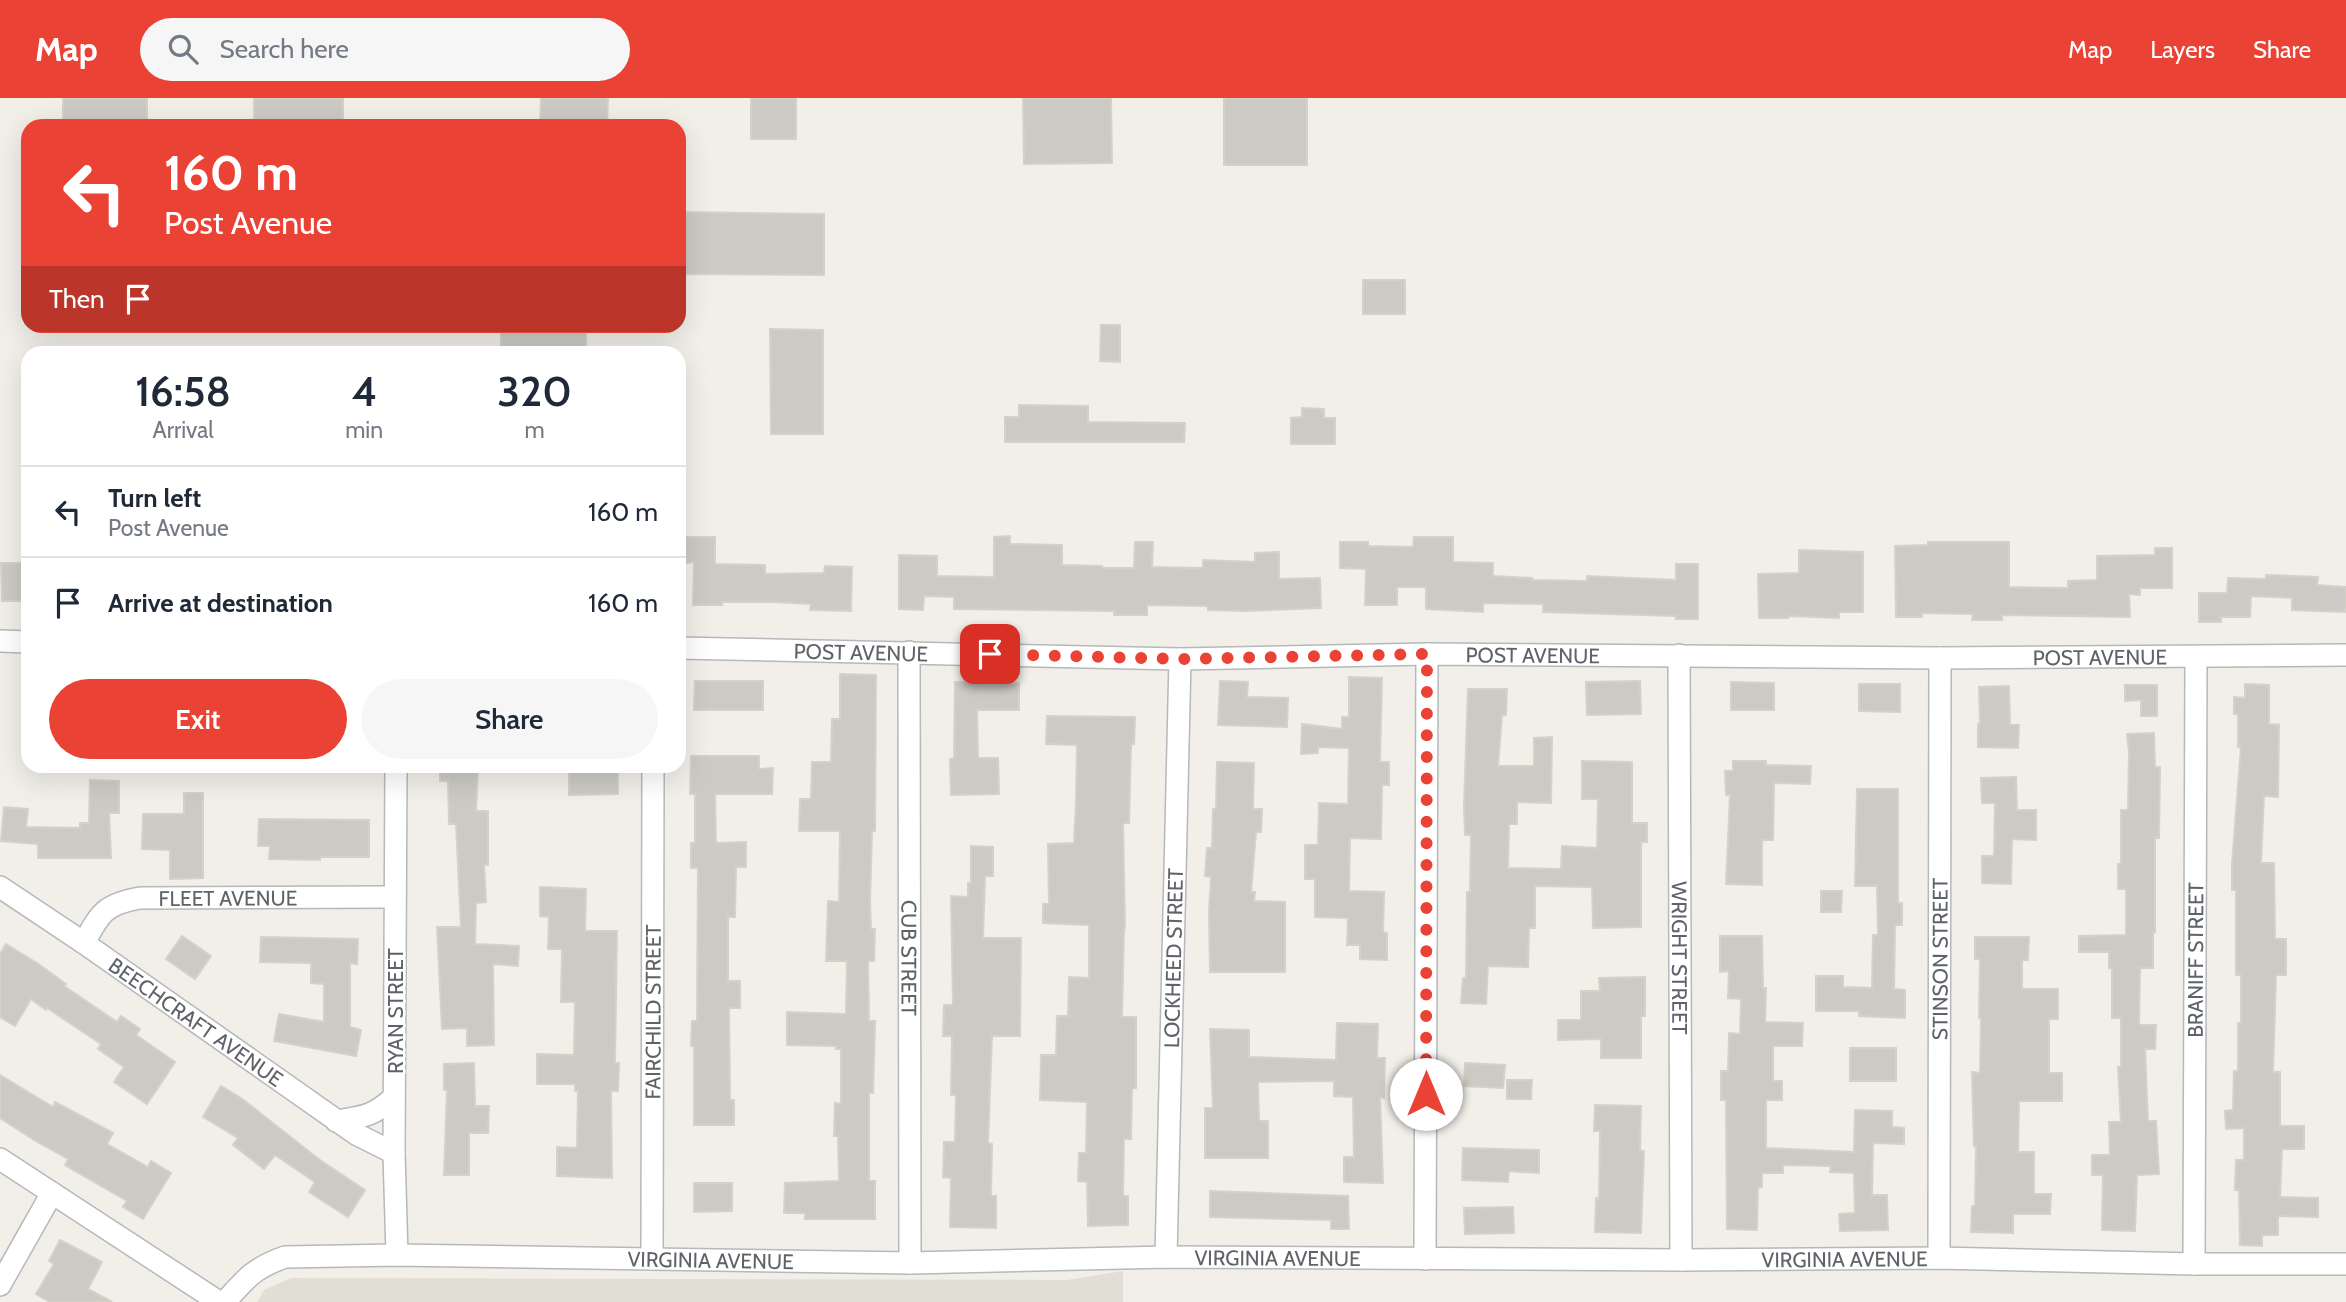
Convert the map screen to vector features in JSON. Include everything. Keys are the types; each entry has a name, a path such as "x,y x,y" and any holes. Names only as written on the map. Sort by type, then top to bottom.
{"street":[{"path":"0,641 21,642"},
{"name":"POST AVENUE","path":"686,648 1180,659 1427,654 1940,658 2346,655"},
{"name":"CUB STREET","path":"909,652 910,1264"},
{"path":"1425,1259 1427,654"},
{"name":"WRIGHT STREET","path":"1679,655 1681,1260"},
{"name":"BRANIFF STREET","path":"2194,1264 2196,656"},
{"name":"STINSON STREET","path":"1939,1258 1940,658"},
{"name":"LOCKHEED STREET","path":"1166,1257 1180,659"},
{"name":"RYAN STREET","path":"396,773 394,1153 397,1255"},
{"name":"FAIRCHILD STREET","path":"652,1259 653,773"},
{"name":"BEECHCRAFT AVENUE","path":"0,887 356,1135 394,1153"},
{"name":"FLEET AVENUE","path":"84,943 100,914 118,902 140,898 395,897"},
{"path":"337,1121 370,1115 394,1097"},
{"path":"0,1158 219,1302"},
{"path":"0,1285 52,1193"},
{"name":"VIRGINIA AVENUE","path":"225,1302 248,1275 285,1257 397,1255 910,1264 1166,1257 1681,1260 1939,1258 2194,1264 2346,1264"}],"shaded area":[{"path":"1123,1271 1123,1302 257,1302 264,1290 291,1278 1067,1280"}],"building":[{"path":"63,98 147,98 147,119 63,119"},
{"path":"254,98 343,98 343,119 254,119"},
{"path":"541,98 608,98 607,119 540,119"},
{"path":"751,98 796,98 796,139 751,139"},
{"path":"1023,98 1111,98 1112,163 1024,164"},
{"path":"1224,98 1307,98 1307,165 1224,165"},
{"path":"686,212 824,214 824,275 686,274"},
{"path":"1363,280 1405,280 1405,314 1363,314"},
{"path":"1101,325 1120,325 1120,362 1100,361"},
{"path":"770,329 823,330 823,434 771,434"},
{"path":"501,333 586,333 586,346 501,346"},
{"path":"1019,405 1088,406 1088,422 1185,423 1184,442 1005,442 1005,417 1019,417"},
{"path":"1302,408 1324,409 1324,418 1335,418 1335,444 1291,444 1291,418 1302,417"},
{"path":"1010,536 1010,544 1062,545 1062,565 1102,568 1134,568 1135,542 1153,542 1152,567 1203,568 1203,560 1255,562 1255,553 1279,552 1279,579 1320,578 1321,608 1245,611 1208,610 1208,606 1147,605 1147,615 1114,615 1114,611 954,609 954,597 924,596 923,610 899,609 899,555 937,556 937,576 994,577 994,537"},
{"path":"686,537 715,537 715,564 765,565 765,574 824,573 825,566 852,567 851,611 810,610 811,604 774,602 693,605 694,562 686,563"},
{"path":"1414,537 1453,537 1453,562 1493,563 1493,576 1532,580 1587,581 1587,576 1676,580 1676,564 1698,564 1698,619 1543,612 1543,604 1483,603 1483,612 1426,609 1426,587 1397,587 1397,605 1365,605 1366,569 1340,568 1340,542 1413,547"},
{"path":"1928,542 2009,542 2009,587 2068,588 2068,581 2097,580 2097,556 2155,555 2155,548 2172,548 2172,588 2140,588 2140,595 2129,594 2130,617 2002,615 2002,620 1972,620 1973,614 1922,613 1922,617 1896,617 1895,546 1928,545"},
{"path":"1799,550 1863,552 1863,612 1839,612 1839,618 1759,618 1758,574 1799,573"},
{"path":"1,563 21,563 21,601 2,601"},
{"path":"2266,575 2318,577 2317,585 2346,587 2346,612 2292,610 2292,598 2251,596 2250,617 2221,617 2221,622 2199,622 2199,593 2227,593 2228,578 2266,579"},
{"path":"840,674 876,675 875,831 872,831 870,902 871,929 875,929 874,961 868,961 869,1021 875,1021 873,1093 869,1093 869,1181 875,1181 875,1219 805,1219 805,1213 784,1213 785,1183 839,1181 838,1136 834,1136 835,1103 841,1104 841,1049 836,1049 836,1046 787,1045 787,1012 846,1014 847,961 826,961 828,901 839,902 840,831 799,831 800,799 811,799 812,762 831,762 832,719 840,719"},
{"path":"1349,677 1382,678 1380,762 1389,762 1389,785 1382,785 1381,839 1350,838 1349,891 1384,892 1383,932 1387,933 1387,960 1360,959 1360,945 1347,945 1348,918 1315,917 1315,879 1305,879 1305,845 1318,845 1319,803 1348,804 1349,748 1318,747 1318,753 1301,754 1302,724 1342,729 1342,717 1349,717"},
{"path":"695,681 763,681 763,710 694,710"},
{"path":"1220,681 1248,682 1247,697 1288,698 1287,727 1218,725"},
{"path":"1640,681 1641,714 1587,715 1586,682"},
{"path":"955,682 1019,683 1019,710 977,710 978,758 998,758 999,794 951,795 950,759 954,758"},
{"path":"1731,682 1774,683 1774,710 1731,710"},
{"path":"1859,684 1900,684 1900,712 1859,711"},
{"path":"2245,684 2269,685 2269,724 2279,725 2278,797 2264,796 2261,863 2274,863 2275,939 2286,939 2286,975 2276,975 2273,1072 2280,1072 2280,1126 2304,1126 2304,1149 2282,1149 2280,1197 2318,1198 2318,1217 2278,1216 2278,1235 2262,1235 2262,1246 2240,1245 2239,1190 2235,1190 2236,1160 2244,1160 2244,1128 2226,1129 2225,1111 2233,1110 2234,1071 2238,1071 2238,1023 2241,1023 2241,975 2236,975 2236,890 2232,890 2232,864 2241,747 2238,747 2238,714 2234,714 2234,697 2245,698"},
{"path":"2125,685 2157,685 2157,716 2141,716 2141,700 2125,701"},
{"path":"2009,686 2010,725 2019,725 2018,748 1978,747 1979,687"},
{"path":"1468,689 1507,689 1498,766 1534,766 1534,738 1552,737 1551,803 1517,802 1517,824 1509,824 1508,868 1561,869 1562,846 1597,848 1598,799 1582,799 1582,761 1632,762 1632,823 1647,823 1647,842 1641,842 1641,927 1593,928 1592,887 1535,886 1535,928 1529,928 1528,967 1488,966 1486,1004 1461,1003 1463,978 1466,978 1467,892 1470,892 1471,835 1465,835 1464,806"},
{"path":"1047,716 1135,717 1134,744 1131,744 1129,823 1123,823 1125,928 1122,1017 1136,1017 1136,1088 1132,1088 1131,1139 1124,1139 1123,1196 1128,1196 1128,1225 1088,1226 1087,1182 1078,1181 1079,1153 1086,1153 1087,1102 1040,1100 1041,1055 1056,1055 1057,1016 1068,1016 1069,977 1089,978 1089,925 1043,923 1043,904 1049,904 1048,844 1074,843 1076,801 1077,745 1046,744"},
{"path":"2154,733 2155,767 2160,767 2159,838 2155,838 2155,932 2153,968 2140,968 2139,1025 2156,1025 2155,1049 2145,1049 2148,1121 2156,1121 2159,1174 2137,1175 2135,1231 2102,1230 2103,1175 2092,1175 2092,1155 2110,1155 2109,1122 2121,1122 2118,1067 2121,1067 2121,1018 2112,1018 2112,968 2109,968 2109,952 2079,952 2079,936 2126,935 2126,889 2118,889 2118,864 2121,864 2121,810 2128,810 2127,734"},
{"path":"691,756 759,756 759,769 773,768 772,794 715,794 716,843 746,842 746,867 736,867 735,917 728,917 728,981 740,981 740,1008 729,1008 730,1100 734,1100 734,1125 694,1125 694,1046 691,1046 692,1021 697,1021 698,868 691,868 691,843 695,843 695,794 690,794"},
{"path":"1733,761 1766,761 1766,765 1811,766 1810,784 1774,783 1773,840 1762,840 1762,885 1726,884 1730,795 1726,795 1725,771 1733,771"},
{"path":"1217,762 1254,763 1253,809 1262,809 1261,832 1256,832 1251,892 1255,892 1254,901 1285,902 1285,972 1210,972 1211,877 1205,876 1207,848 1212,848"},
{"path":"440,773 478,773 476,811 488,811 488,865 484,865 486,902 476,903 475,944 519,946 518,966 493,964 494,1045 467,1046 467,1028 442,1029 437,927 461,927 456,824 449,824 448,781 440,781"},
{"path":"569,773 618,773 618,794 569,795"},
{"path":"2016,777 2017,810 2036,810 2036,840 2012,839 2011,884 1982,883 1982,856 1994,856 1995,803 1982,803 1981,778"},
{"path":"90,780 119,781 119,813 109,813 111,858 38,858 38,844 1,841 4,807 28,809 26,827 80,828 80,823 89,823"},
{"path":"1857,789 1898,789 1898,903 1902,903 1902,925 1895,925 1894,989 1905,990 1905,1018 1859,1016 1859,1011 1816,1011 1816,976 1843,976 1843,987 1872,988 1873,935 1878,935 1877,886 1855,886"},
{"path":"184,793 203,793 203,878 170,879 170,850 142,849 143,814 184,814"},
{"path":"259,819 369,820 369,857 269,859 270,846 258,846"},
{"path":"971,846 993,847 993,876 985,876 983,938 1021,938 1020,1036 992,1036 988,1143 992,1144 991,1196 996,1196 996,1228 950,1227 951,1178 943,1177 944,1142 955,1142 956,1095 951,1095 952,1036 943,1036 944,1005 953,1005 951,896 968,897 968,883 971,883"},
{"path":"540,887 586,889 585,931 617,931 615,1063 619,1063 618,1091 611,1091 612,1178 557,1176 557,1147 577,1148 578,1091 575,1091 575,1084 537,1084 537,1054 574,1055 575,1002 561,1002 562,949 548,949 549,917 540,916"},
{"path":"1821,891 1842,891 1841,912 1821,912"},
{"path":"182,936 211,956 195,979 166,959"},
{"path":"1720,936 1762,936 1763,988 1766,988 1765,1022 1803,1023 1802,1046 1773,1046 1773,1081 1782,1081 1782,1100 1766,1100 1766,1148 1854,1152 1855,1110 1892,1111 1892,1127 1904,1128 1904,1144 1873,1143 1872,1195 1887,1195 1888,1230 1840,1231 1839,1214 1855,1213 1854,1173 1830,1172 1831,1166 1783,1165 1783,1173 1762,1173 1762,1187 1758,1187 1757,1230 1727,1229 1726,1100 1721,1100 1721,1071 1728,1071 1729,1033 1740,1034 1741,999 1728,998 1729,971 1720,972"},
{"path":"261,937 358,939 357,964 350,963 350,1027 361,1030 356,1056 274,1041 279,1014 324,1022 324,984 311,983 311,963 260,962"},
{"path":"1975,937 2029,937 2028,960 2022,960 2022,989 2058,989 2058,1019 2049,1019 2049,1073 2062,1073 2062,1101 2019,1101 2018,1152 2034,1152 2034,1194 2051,1194 2050,1214 2013,1214 2013,1233 1971,1232 1972,1206 1975,1206 1976,1146 1972,1072 1980,1073 1981,1018 1980,959 1975,959"},
{"path":"6,944 37,963 66,984 64,986 117,1022 121,1016 140,1029 136,1035 175,1062 147,1104 114,1082 124,1067 98,1049 101,1044 47,1008 46,1010 31,999 15,1026 0,1017 0,954"},
{"path":"1645,977 1641,1058 1601,1058 1601,1039 1558,1040 1558,1020 1581,1020 1581,991 1600,991 1599,978"},
{"path":"1337,1023 1378,1024 1377,1058 1385,1058 1384,1098 1380,1097 1383,1183 1344,1182 1344,1157 1354,1157 1353,1097 1334,1096 1334,1081 1258,1082 1259,1121 1268,1121 1268,1158 1205,1158 1205,1108 1213,1108 1210,1029 1249,1030 1249,1057 1336,1060"},
{"path":"1850,1048 1896,1048 1896,1081 1850,1081"},
{"path":"474,1063 475,1106 489,1106 488,1133 469,1133 469,1175 444,1175 447,1090 444,1090 444,1064"},
{"path":"1465,1063 1505,1065 1503,1088 1464,1086"},
{"path":"0,1075 53,1107 55,1102 113,1133 107,1144 148,1167 151,1161 171,1173 143,1219 123,1207 127,1201 65,1165 68,1159 0,1118"},
{"path":"1507,1080 1532,1080 1531,1099 1507,1099"},
{"path":"221,1086 365,1190 348,1217 309,1192 315,1182 275,1155 264,1169 233,1145 238,1138 203,1117"},
{"path":"1595,1105 1641,1106 1640,1151 1644,1151 1641,1233 1595,1232 1596,1198 1599,1199 1600,1131 1594,1131"},
{"path":"1463,1148 1539,1150 1539,1173 1509,1171 1508,1182 1462,1180"},
{"path":"694,1183 732,1183 732,1211 694,1212"},
{"path":"1210,1191 1348,1196 1349,1229 1331,1229 1331,1220 1210,1217"},
{"path":"1513,1207 1514,1233 1465,1234 1464,1208"},
{"path":"60,1240 102,1262 88,1289 112,1302 50,1302 36,1294 54,1264 49,1261"}],"route":[{"path":"990,654 1180,659 1427,654 1426,1094"}]}
